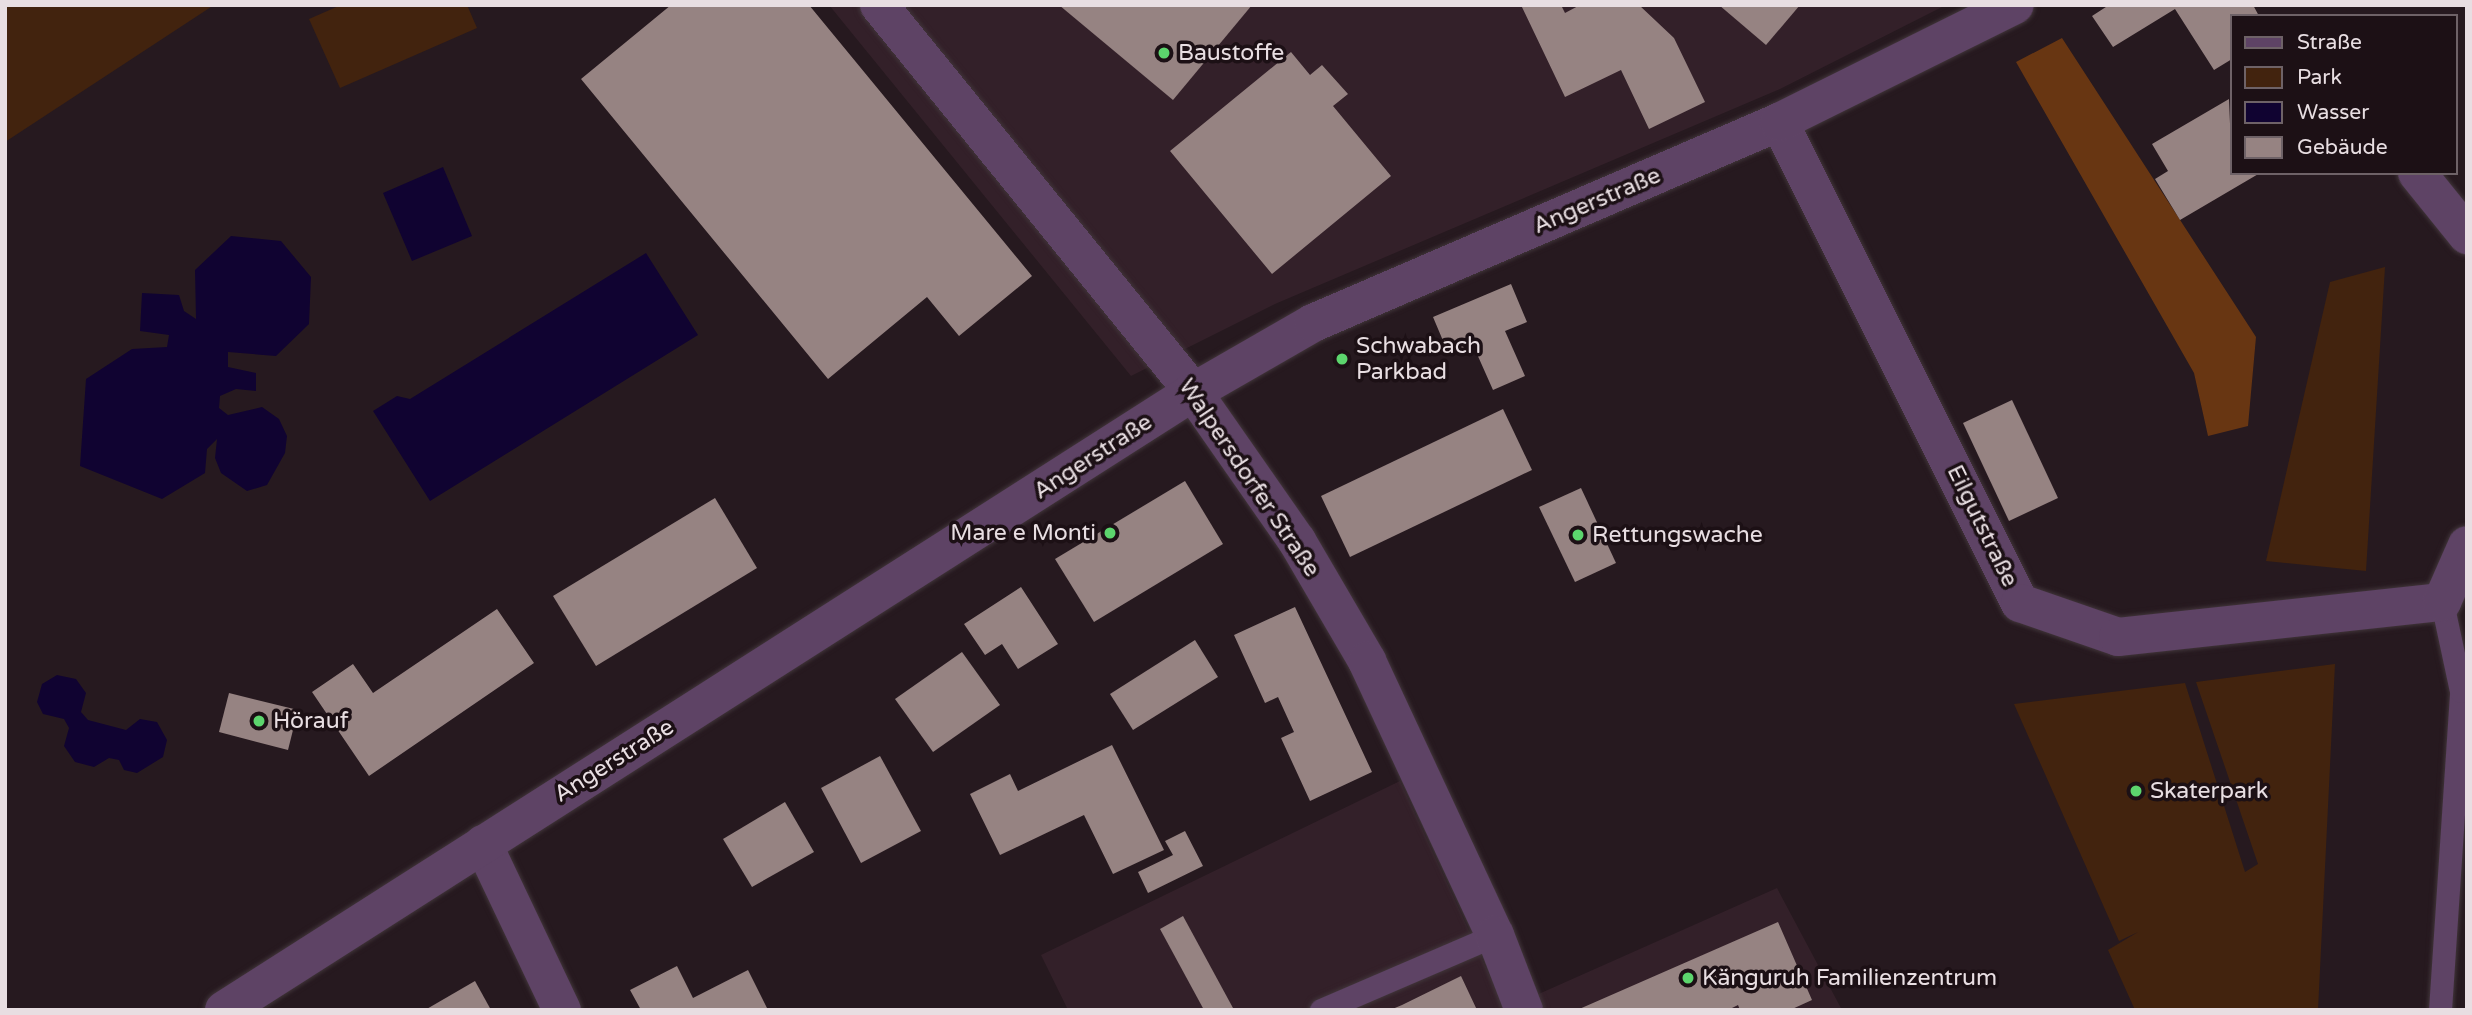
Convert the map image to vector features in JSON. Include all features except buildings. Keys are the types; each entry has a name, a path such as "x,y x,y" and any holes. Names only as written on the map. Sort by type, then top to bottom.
{"street":[{"name":"Walpersdorfer Straße","path":"879,5 1193,392 1297,541 1367,661 1495,935 1524,1010"},
{"name":"Angerstraße","path":"235,1007 484,844 1193,392 1313,323 1779,122 2015,5"},
{"name":"Eilgutstraße","path":"1779,122 2020,603 2118,637 2442,602"},
{"path":"2419,175 2467,235"},
{"path":"2442,602 2467,545"},
{"path":"484,844 562,1010"}],"lane":[{"path":"2440,1010 2461,691 2442,602"},
{"path":"1321,1010 1495,935"}],"shaded area":[{"path":"829,5 1946,5 1780,89 1275,304 1131,376"},
{"path":"2062,38 2256,337 2248,426 2208,436 2194,373 2016,62"},
{"path":"1400,781 1505,1009 1777,888 1842,1010 1068,1010 1041,955"}],"green space":[{"path":"5,5 214,5 5,142"},
{"path":"341,5 467,5 477,28 340,88 309,19"},
{"path":"2385,267 2366,571 2266,561 2330,282"},
{"path":"2335,664 2318,1010 2135,1010 2108,950 2138,932 2119,941 2014,704 2185,683 2245,872 2258,864 2196,682"}],"water":[{"path":"443,167 472,236 412,261 383,193"},
{"path":"231,236 281,241 311,277 309,324 276,356 228,352 228,367 256,373 256,391 236,389 220,396 219,408 228,415 262,407 279,419 287,436 285,453 267,485 247,491 221,473 215,458 217,439 207,449 205,473 162,499 80,466 86,379 132,349 167,347 169,335 140,331 142,293 179,295 184,311 196,319 195,270"},
{"path":"646,253 698,335 430,501 373,411 397,396 410,399"},
{"path":"57,675 76,679 86,693 81,712 88,720 126,730 140,719 157,722 167,740 163,757 137,773 124,770 119,760 109,758 94,767 75,762 64,746 69,728 64,719 43,714 37,702 42,684"}],"place":[{"name":"Baustoffe","path":"1164,53"},
{"name":"Schwabach Parkbad","path":"1342,359"},
{"name":"Mare e Monti","path":"1110,533"},
{"name":"Rettungswache","path":"1578,535"},
{"name":"Hörauf","path":"259,721"},
{"name":"Skaterpark","path":"2136,791"},
{"name":"Känguruh Familienzentrum","path":"1688,978"}]}
